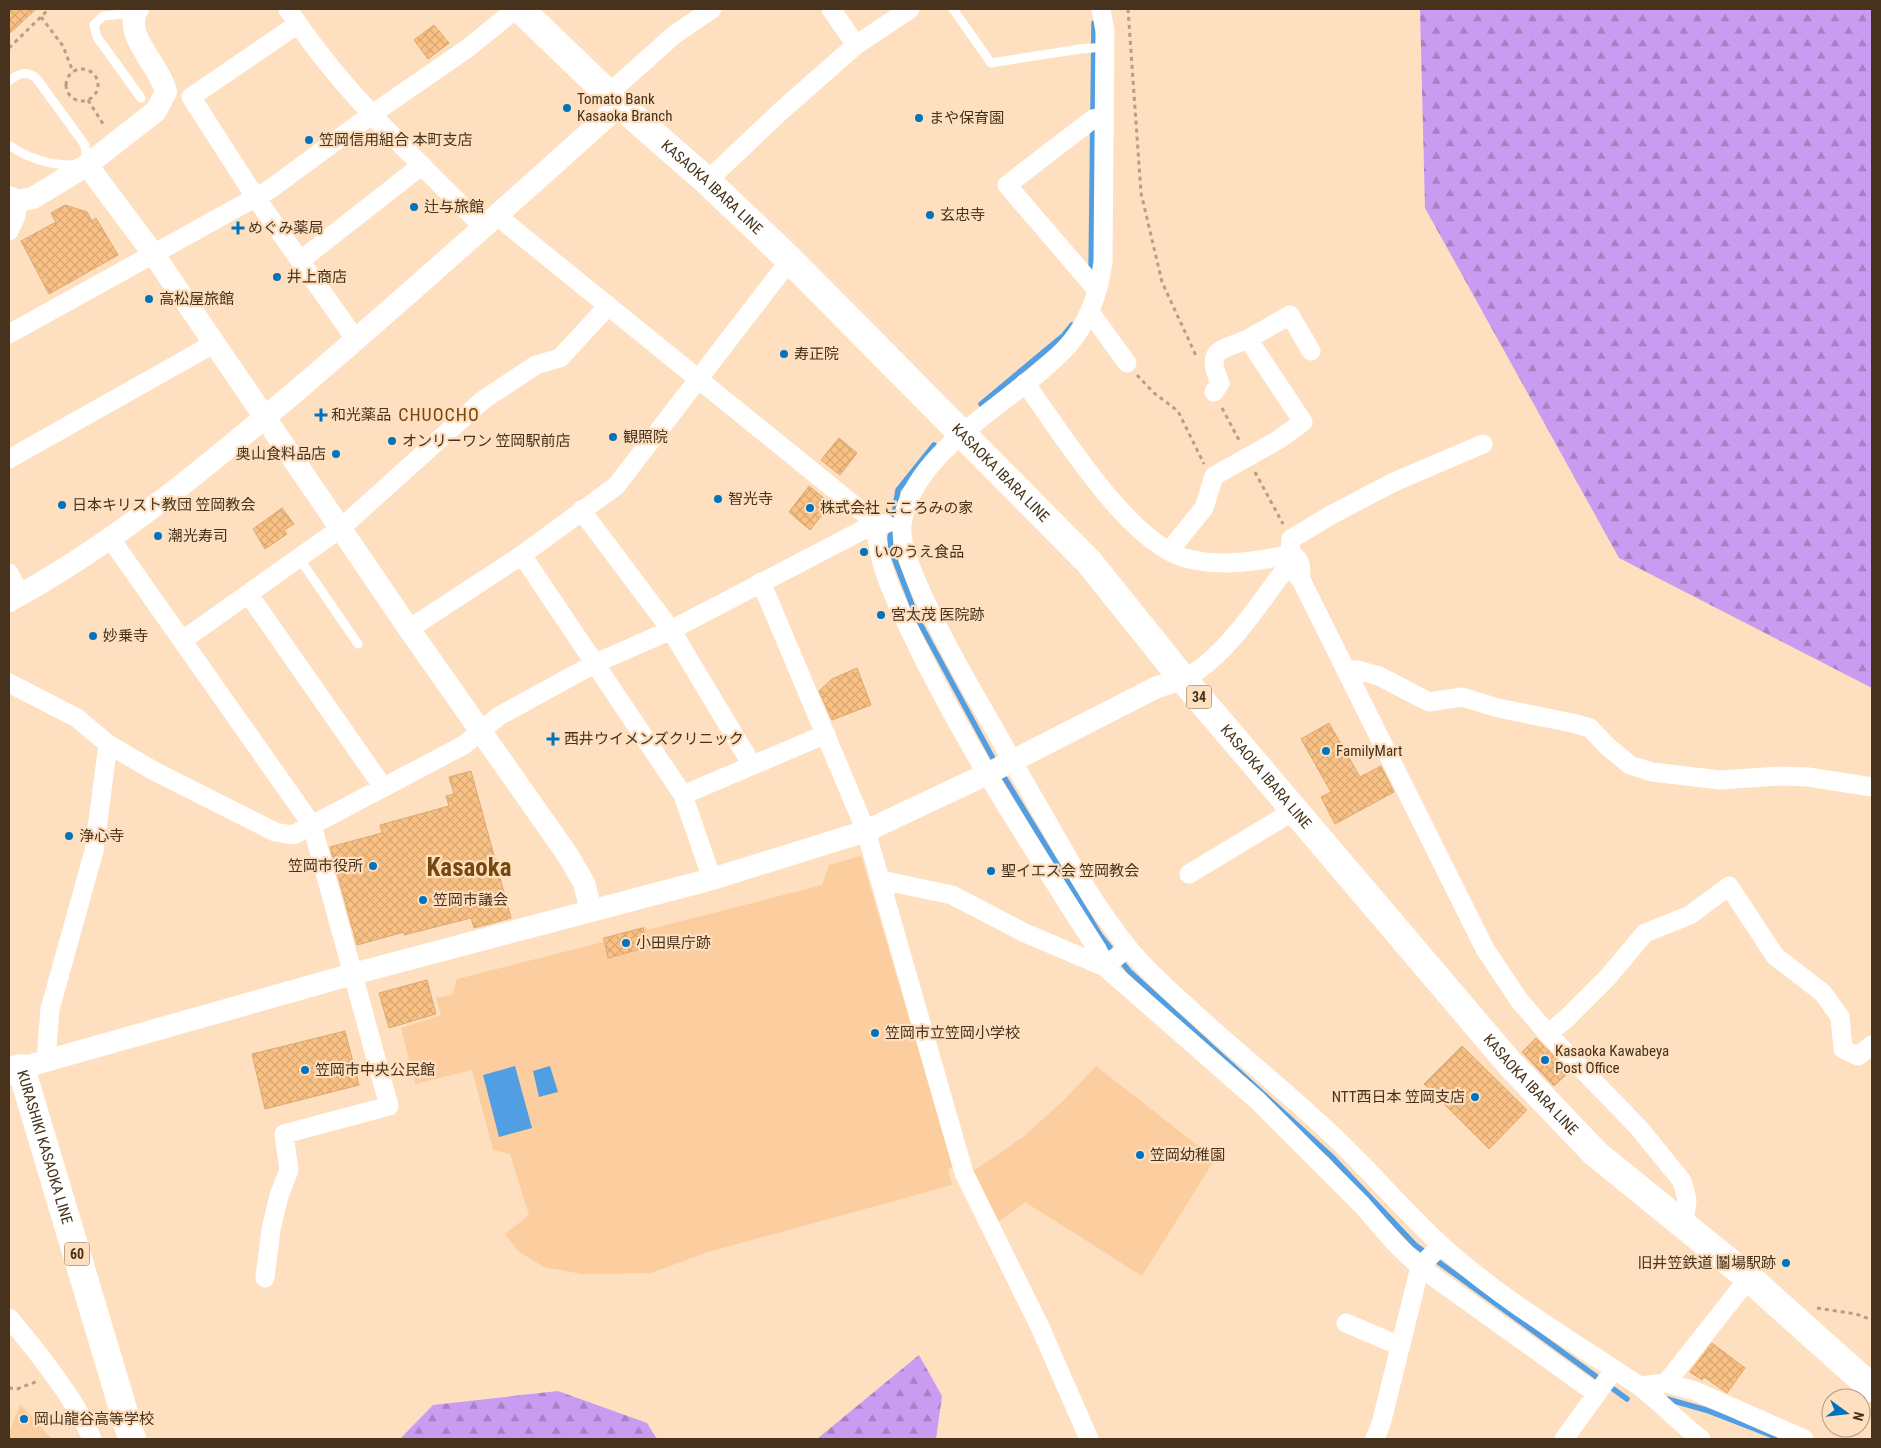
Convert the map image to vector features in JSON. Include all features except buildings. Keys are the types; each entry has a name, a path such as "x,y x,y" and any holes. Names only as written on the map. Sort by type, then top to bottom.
{"main road":[{"name":"KASAOKA IBARA LINE","path":"520,9 614,99 708,181 790,260 1088,562 1183,679 1511,1064 1595,1153 1750,1278 1872,1388"},
{"name":"KURASHIKI KASAOKA LINE","path":"25,1066 132,1439"}],"street":[{"path":"9,334 152,252 256,198 468,48 516,9"},
{"path":"9,574 14,598 110,538 187,482 356,340 489,221 614,99 674,36 712,9"},
{"path":"831,9 856,45"},
{"path":"708,181 780,111 856,45 910,9"},
{"path":"1101,9 1104,19 1100,48 1099,118 1103,262 1090,282 1090,312 1072,340 1025,383 961,434 932,464 906,506 876,542 915,607 947,674 1058,864 1098,949 1148,971 1193,1030 1265,1092 1396,1244 1431,1256 1506,1297 1605,1382"},
{"path":"9,231 16,216 14,199 33,198 87,165 156,111 166,92 162,76 134,34 133,24 137,11"},
{"path":"191,97 293,16 335,74 371,115 422,165 489,221 608,306 698,378 890,525 902,541 915,607 947,674 1058,864 1099,910 1117,957 1193,1030 1265,1092 1330,1133 1431,1256 1605,1382 1639,1386 1666,1383 1695,1391 1804,1439"},
{"path":"166,92 191,97 256,198 356,340"},
{"path":"1090,282 1007,185 1099,118"},
{"path":"87,165 152,252 409,629 482,730 567,854 584,884 591,911"},
{"path":"301,260 422,165"},
{"path":"409,629 522,555 616,486 790,260"},
{"path":"183,640 341,528 484,400 536,365 560,358 608,306"},
{"path":"1090,312 1127,363"},
{"path":"1214,392 1220,383 1212,366 1213,359 1218,352 1248,339 1290,315 1311,351"},
{"path":"1169,551 1204,508 1214,476 1278,440 1303,422 1248,339"},
{"path":"9,459 215,343"},
{"path":"1025,383 1114,502 1147,537 1184,558 1201,561 1290,559"},
{"path":"25,1066 353,974 712,879 866,831 1000,767 1157,687 1195,673 1229,641 1290,559 1331,515 1394,482 1483,444"},
{"path":"581,510 671,630 752,765"},
{"path":"9,683 77,718 108,744 154,771 275,832 293,835 464,746 499,716 596,663 671,630 761,582 890,525"},
{"path":"110,538 312,825 390,1106 284,1134 289,1170 279,1196 271,1229 265,1278"},
{"path":"522,555 596,663 683,796 712,879"},
{"path":"1290,559 1485,949 1519,1000 1548,1034 1639,1128 1682,1181 1687,1200 1684,1226"},
{"path":"761,582 866,831 964,1174 1040,1327 1090,1439"},
{"path":"249,595 383,787"},
{"path":"1346,670 1357,670 1379,676 1429,702 1462,697 1498,708 1590,728 1607,746 1630,765 1652,772 1720,780 1780,776 1808,777 1872,787"},
{"path":"683,796 826,734"},
{"path":"25,1066 50,1010 94,851 108,744"},
{"path":"1189,874 1295,810"},
{"path":"881,880 952,895 1025,933 1117,957"},
{"path":"1548,1034 1608,977 1645,934 1690,915 1729,886 1775,956 1823,993 1840,1017 1843,1049 1858,1056 1872,1045"},
{"path":"1374,1439 1381,1424 1400,1346 1431,1256"},
{"path":"1666,1383 1750,1278"},
{"path":"9,1318 53,1376 87,1427 92,1439"},
{"path":"1346,1323 1400,1346"},
{"path":"1564,1439 1605,1382"},
{"path":"1639,1386 1678,1422 1701,1439"}],"lane":[{"path":"954,9 991,62 1100,48"},
{"path":"137,11 102,16 94,26 97,37 141,98"},
{"path":"9,81 25,73 32,74 38,79 85,145 87,165 61,166 29,156 9,145"},
{"path":"299,558 358,644"}],"path":[{"path":"9,48 49,9"},
{"path":"1128,9 1141,193 1162,282 1198,361"},
{"path":"41,17 63,46 73,72"},
{"path":"78,69 88,70 96,77 98,88 88,100 78,100 67,90 67,80 78,69"},
{"path":"88,100 110,133"},
{"path":"1127,363 1154,393 1178,410 1208,470 1214,476"},
{"path":"1214,392 1248,457 1290,559"},
{"path":"1810,1308 1856,1314 1872,1320"},
{"path":"9,1388 17,1389 53,1376"}],"shaded area":[{"path":"861,856 953,1167 948,1169 952,1185 708,1252 651,1273 582,1274 544,1267 518,1251 505,1234 529,1215 510,1154 493,1150 472,1070 415,1084 401,1028 441,1015 436,998 452,995 457,979 603,942 602,938 645,926 647,930 822,885 829,865"},
{"path":"1096,1066 1215,1159 1142,1276 1025,1202 998,1222 972,1172 1023,1137 1063,1101"},
{"name":"岡山龍谷高等学校","path":"20,1404 52,1439 9,1439 9,1433"}],"green space":[{"path":"1420,9 1872,9 1872,688 1619,558 1425,208"},
{"path":"919,1355 942,1396 936,1439 817,1439"},
{"path":"558,1391 647,1423 657,1439 400,1439 433,1405"}],"water":[{"path":"515,1066 532,1128 499,1137 483,1075"},
{"path":"550,1066 558,1092 539,1097 533,1071"}],"waterway":[{"path":"1091,276 1094,23"},
{"path":"981,404 1064,335 1072,325"},
{"path":"934,445 898,490 890,538 891,550 917,618 996,764"},
{"path":"1001,772 1100,935 1129,971 1331,1156 1415,1245 1627,1399"},
{"path":"1667,1399 1706,1410 1781,1439"}],"place":[{"name":"Tomato Bank Kasaoka Branch","path":"567,108"},
{"name":"まや保育園","path":"919,118"},
{"name":"笠岡信用組合 本町支店","path":"309,140"},
{"name":"辻与旅館","path":"414,207"},
{"name":"玄忠寺","path":"930,215"},
{"name":"めぐみ薬局","path":"238,228"},
{"name":"井上商店","path":"277,277"},
{"name":"高松屋旅館","path":"149,299"},
{"name":"寿正院","path":"784,354"},
{"name":"和光薬品","path":"321,415"},
{"name":"観照院","path":"613,437"},
{"name":"オンリーワン 笠岡駅前店","path":"392,441"},
{"name":"奥山食料品店","path":"336,454"},
{"name":"智光寺","path":"718,499"},
{"name":"日本キリスト教団 笠岡教会","path":"62,505"},
{"name":"株式会社 こころみの家","path":"810,508"},
{"name":"潮光寿司","path":"158,536"},
{"name":"いのうえ食品","path":"864,552"},
{"name":"宮太茂 医院跡","path":"881,615"},
{"name":"妙乗寺","path":"93,636"},
{"name":"西井ウイメンズクリニック","path":"553,739"},
{"name":"FamilyMart","path":"1326,751"},
{"name":"浄心寺","path":"69,836"},
{"name":"笠岡市役所","path":"373,866"},
{"name":"聖イエス会 笠岡教会","path":"991,871"},
{"name":"笠岡市議会","path":"423,900"},
{"name":"小田県庁跡","path":"626,943"},
{"name":"笠岡市立笠岡小学校","path":"875,1033"},
{"name":"Kasaoka Kawabeya Post Office","path":"1545,1060"},
{"name":"笠岡市中央公民館","path":"305,1070"},
{"name":"NTT西日本 笠岡支店","path":"1475,1097"},
{"name":"笠岡幼稚園","path":"1140,1155"},
{"name":"旧井笠鉄道 鬮場駅跡","path":"1786,1263"},
{"name":"岡山龍谷高等学校","path":"24,1419"}],"district":[{"name":"CHUOCHO","path":"439,414"},
{"name":"Kasaoka","path":"469,867"}]}
